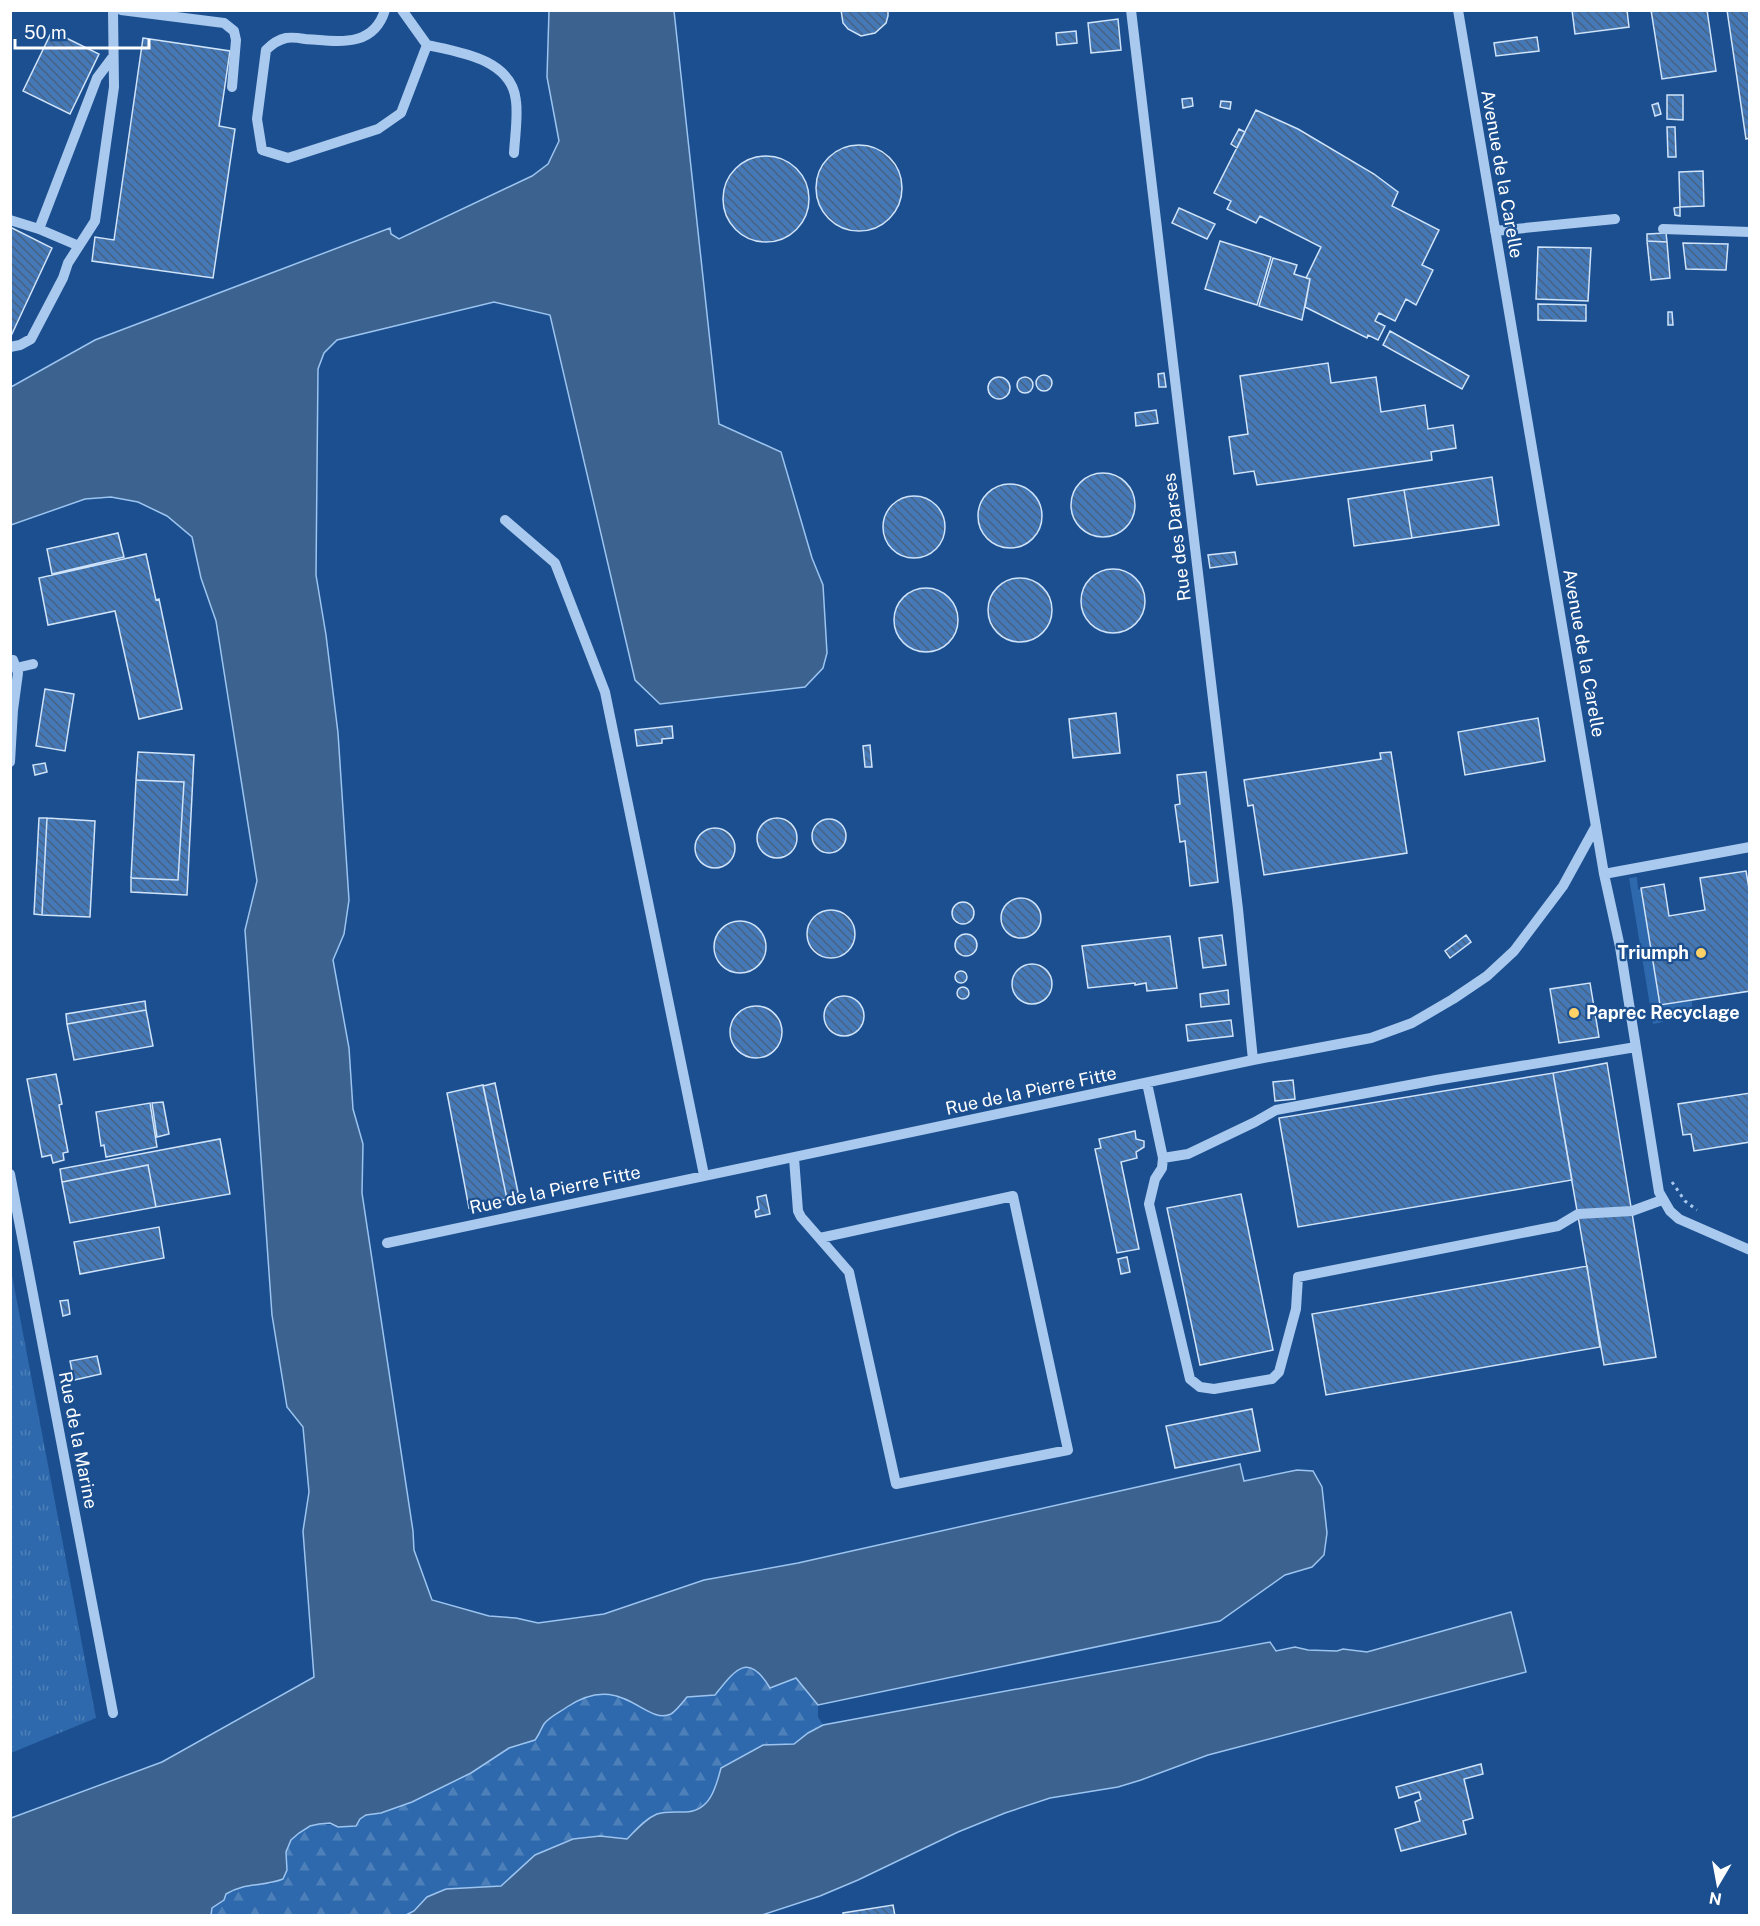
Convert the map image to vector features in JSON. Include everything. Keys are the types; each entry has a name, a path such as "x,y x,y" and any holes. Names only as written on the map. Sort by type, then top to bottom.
{"street":[{"path":"10,347 31,339 79,246 95,221 114,87 113,10"},
{"path":"121,10 224,23 234,31 236,40 232,87"},
{"path":"385,10 376,28 358,39 346,42 288,37 276,41 266,50 257,119 262,150 288,158 378,129 401,113 427,45"},
{"path":"402,10 427,45 471,54 494,66 510,83 516,100 514,153"},
{"name":"Rue des Darses","path":"1131,10 1238,909 1253,1060"},
{"name":"Avenue de la Carelle","path":"1458,10 1604,874 1620,947 1662,1200"},
{"path":"39,229 98,78 112,58"},
{"path":"1495,231 1615,219"},
{"path":"10,220 39,229 79,246"},
{"path":"1663,229 1749,232"},
{"path":"505,520 555,563 605,692 704,1175"},
{"path":"10,762 18,673 13,664 33,664"},
{"name":"Rue de la Pierre Fitte","path":"387,1243 1253,1060 1371,1038 1412,1023 1453,999 1487,976 1514,951 1563,886 1596,826"},
{"path":"1604,874 1749,848"},
{"path":"1163,1158 1188,1154 1256,1122 1275,1110 1436,1080 1636,1047"},
{"path":"1147,1083 1163,1158 1149,1204 1190,1379 1200,1387 1214,1389 1272,1379 1279,1372 1296,1309 1298,1276 1558,1226 1578,1214 1632,1210 1662,1200 1679,1220 1749,1250"},
{"path":"794,1158 798,1211 806,1224 849,1272 896,1484 1068,1450 1013,1196 820,1238"},
{"name":"Rue de la Marine","path":"10,1174 113,1713"}],"green space":[{"path":"1637,877 1638,890 1641,889 1660,1005 1692,1000 1692,1008 1662,1013 1663,1022 1653,1024 1629,878"},
{"path":"11,1270 96,1718 10,1753"},
{"path":"748,1667 758,1672 770,1688 796,1678 818,1705 818,1717 823,1725 794,1744 763,1745 721,1768 711,1799 700,1808 689,1813 675,1812 642,1823 628,1839 600,1836 573,1839 535,1855 501,1886 446,1889 427,1897 414,1912 406,1915 211,1916 212,1908 224,1900 226,1894 244,1885 271,1884 287,1870 287,1850 295,1836 301,1831 323,1824 339,1827 366,1815 381,1813 412,1802 471,1773 509,1748 523,1745 541,1732 545,1723 575,1702 602,1693 617,1695 658,1715 671,1714 687,1697 715,1695 738,1670"}],"shaded area":[{"path":"549,11 674,11 719,424 781,452 812,558 823,585 827,653 823,668 805,687 660,704 635,680 550,315 494,302 337,340 324,353 318,369 316,575 338,733 349,900 344,934 333,960 349,1048 353,1109 363,1144 362,1193 414,1550 432,1600 489,1616 516,1618 538,1623 604,1614 704,1580 798,1563 1240,1464 1244,1481 1297,1470 1313,1471 1322,1487 1327,1533 1324,1555 1312,1567 1285,1575 1220,1621 818,1705 796,1678 770,1688 755,1670 748,1667 735,1672 715,1695 687,1697 671,1714 661,1716 617,1696 603,1694 586,1697 549,1719 535,1740 509,1748 471,1773 412,1802 381,1813 366,1815 356,1826 338,1827 330,1823 310,1826 291,1840 286,1852 287,1870 283,1879 233,1890 212,1908 211,1915 11,1915 11,1818 162,1762 314,1677 303,1531 309,1492 303,1427 287,1407 272,1315 245,930 257,881 216,621 201,578 192,537 167,516 138,502 111,497 85,499 11,525 11,387 95,340 390,228 391,234 399,239 532,176 548,164 559,141 547,77"},
{"path":"1511,1612 1526,1672 1208,1755 1118,1787 1050,1798 958,1832 820,1896 762,1915 406,1915 414,1911 427,1897 446,1889 501,1886 535,1855 573,1839 600,1836 627,1839 657,1814 694,1811 706,1803 710,1797 721,1768 763,1745 794,1744 823,1725 1270,1642 1276,1651 1295,1647 1308,1650 1337,1651 1343,1649 1367,1652"}],"building":[{"path":"841,10 888,10 888,16 886,23 875,33 861,36 848,29 843,23"},
{"path":"1572,10 1627,10 1629,27 1575,34"},
{"path":"1651,10 1707,10 1716,71 1662,79"},
{"path":"1727,10 1750,10 1750,138 1746,139"},
{"path":"1118,19 1121,50 1091,53 1088,23"},
{"path":"52,31 99,54 70,114 23,91"},
{"path":"1076,31 1077,43 1057,45 1056,33"},
{"path":"1537,37 1539,51 1496,56 1494,43"},
{"path":"143,38 230,51 219,126 235,129 213,278 92,261 95,237 114,240"},
{"path":"1667,95 1683,95 1683,120 1667,119"},
{"path":"1192,98 1193,106 1183,108 1182,99"},
{"path":"1221,101 1231,102 1230,109 1220,107"},
{"path":"1658,103 1661,114 1655,116 1652,105"},
{"path":"1256,110 1298,129 1374,174 1398,192 1392,206 1439,230 1422,265 1433,270 1416,305 1406,299 1395,321 1379,313 1375,321 1385,326 1378,340 1368,335 1367,338 1305,307 1310,279 1306,278 1321,247 1260,216 1256,223 1227,209 1231,201 1214,193"},
{"path":"1667,127 1675,127 1676,157 1668,157"},
{"path":"1239,129 1245,132 1237,148 1231,144"},
{"path":"859,145 883,152 895,164 902,188 895,212 883,224 859,231 835,224 823,212 816,188 823,164 835,152"},
{"path":"766,156 782,160 796,169 805,183 809,199 805,215 796,229 782,238 766,242 750,238 736,229 727,215 723,199 727,183 736,169 750,160"},
{"path":"1703,171 1704,206 1680,207 1679,172"},
{"path":"1680,207 1680,216 1675,215 1674,208"},
{"path":"1179,208 1215,224 1207,239 1172,223"},
{"path":"10,227 52,248 11,336 10,335"},
{"path":"1666,233 1667,242 1647,241 1647,234"},
{"path":"1220,241 1271,257 1257,305 1205,289"},
{"path":"1647,241 1667,242 1670,278 1651,280"},
{"path":"1683,243 1728,244 1726,270 1686,269"},
{"path":"1538,247 1591,248 1588,301 1536,299"},
{"path":"1273,258 1297,265 1294,274 1310,279 1302,320 1259,306"},
{"path":"1538,304 1586,305 1586,321 1538,320"},
{"path":"1668,312 1672,312 1673,325 1668,325"},
{"path":"1390,331 1469,376 1462,389 1383,345"},
{"path":"1328,363 1331,383 1376,377 1381,412 1425,405 1428,429 1453,425 1456,448 1431,452 1432,460 1257,485 1254,471 1234,474 1229,437 1248,434 1240,376"},
{"path":"1164,373 1166,387 1159,387 1158,374"},
{"path":"1041,375 1047,375 1052,383 1050,389 1041,391 1036,386 1036,380"},
{"path":"999,377 1007,380 1010,388 1007,396 999,399 991,396 988,388 991,380"},
{"path":"1022,377 1028,377 1033,385 1031,391 1022,393 1017,388 1017,382"},
{"path":"1156,410 1158,423 1136,426 1135,413"},
{"path":"1103,473 1121,479 1129,487 1135,505 1129,523 1121,531 1103,537 1085,531 1077,523 1071,505 1077,487 1085,479"},
{"path":"1492,477 1499,525 1412,538 1404,490"},
{"path":"1010,484 1028,490 1036,498 1042,516 1036,534 1028,542 1010,548 992,542 984,534 978,516 984,498 992,490"},
{"path":"1404,490 1412,538 1354,546 1348,499"},
{"path":"908,496 920,496 936,505 943,515 945,527 943,539 936,549 920,558 908,558 897,553 888,544 883,533 883,521 888,510 897,501"},
{"path":"118,533 124,557 52,574 47,549"},
{"path":"1235,552 1237,564 1210,568 1208,555"},
{"path":"146,554 156,600 159,599 182,709 139,719 115,611 48,625 39,578"},
{"path":"1113,569 1131,575 1139,583 1145,601 1139,619 1131,627 1113,633 1095,627 1087,619 1081,601 1087,583 1095,575"},
{"path":"1020,578 1038,584 1046,592 1052,610 1046,628 1038,636 1020,642 1002,636 994,628 988,610 994,592 1002,584"},
{"path":"926,588 944,594 952,602 958,620 952,638 944,646 926,652 908,646 900,638 894,620 900,602 908,594"},
{"path":"45,689 74,694 65,751 36,746"},
{"path":"1116,713 1120,753 1073,758 1069,719"},
{"path":"1538,718 1545,761 1465,775 1458,732"},
{"path":"672,726 673,738 662,739 662,743 637,746 635,730"},
{"path":"870,745 872,767 865,767 863,746"},
{"path":"138,752 194,755 187,895 131,892 131,878 178,880 184,782 136,780"},
{"path":"1391,752 1407,853 1264,875 1253,805 1248,806 1244,780 1381,759 1380,753"},
{"path":"45,763 47,772 35,775 33,765"},
{"path":"1206,772 1218,882 1190,886 1185,841 1180,842 1175,805 1180,804 1177,775"},
{"path":"136,780 184,782 178,880 131,878"},
{"path":"39,818 47,818 42,915 34,914"},
{"path":"47,818 95,821 90,917 42,915"},
{"path":"777,818 785,819 791,824 796,830 796,846 791,852 785,857 777,858 769,857 763,852 758,846 757,838 758,830 763,824 769,819"},
{"path":"829,819 841,824 846,836 841,848 829,853 817,848 812,836 817,824"},
{"path":"715,828 723,829 729,834 734,840 734,856 729,862 723,867 715,868 707,867 701,862 696,856 695,848 696,840 701,834 707,829"},
{"name":"Triumph","path":"1746,871 1750,894 1750,991 1660,1005 1641,888 1664,884 1669,916 1705,910 1700,878"},
{"path":"1021,898 1029,899 1035,904 1040,910 1040,926 1035,932 1029,937 1021,938 1013,937 1007,932 1002,926 1001,918 1002,910 1007,904 1013,899"},
{"path":"963,902 973,909 974,913 967,923 963,924 953,917 952,913 959,903"},
{"path":"826,910 836,910 848,917 855,929 855,939 848,951 836,958 826,958 811,947 807,939 807,929 818,914"},
{"path":"740,921 754,925 762,933 766,947 762,961 754,969 740,973 726,969 718,961 714,947 718,933 726,925"},
{"path":"966,934 976,941 977,945 970,955 966,956 956,949 955,945 962,935"},
{"path":"1222,935 1226,965 1203,968 1199,938"},
{"path":"1466,935 1471,942 1450,958 1445,951"},
{"path":"1170,936 1177,988 1147,991 1146,983 1135,985 1135,983 1088,988 1082,946"},
{"path":"1032,964 1040,965 1046,970 1051,976 1051,992 1046,998 1040,1003 1032,1004 1024,1003 1018,998 1013,992 1012,984 1013,976 1018,970 1024,965"},
{"path":"963,971 966,972 966,982 959,983 956,982 955,975 956,972"},
{"name":"Paprec Recyclage","path":"1590,983 1599,1037 1559,1043 1550,989"},
{"path":"965,987 968,988 968,998 961,999 958,998 957,991 958,988"},
{"path":"1228,990 1229,1004 1201,1007 1200,994"},
{"path":"844,996 852,997 858,1002 863,1008 863,1024 858,1030 852,1035 844,1036 836,1035 830,1030 825,1024 824,1016 825,1008 830,1002 836,997"},
{"path":"145,1001 146,1010 67,1024 66,1014"},
{"path":"756,1006 770,1010 778,1018 782,1032 778,1046 770,1054 756,1058 742,1054 734,1046 730,1032 734,1018 742,1010"},
{"path":"146,1010 153,1046 74,1060 67,1024"},
{"path":"1231,1020 1233,1036 1188,1041 1186,1025"},
{"path":"1607,1063 1656,1357 1604,1365 1553,1073"},
{"path":"1553,1073 1572,1180 1298,1227 1279,1118"},
{"path":"56,1074 68,1152 63,1153 64,1160 53,1163 51,1155 42,1157 27,1079"},
{"path":"1293,1080 1295,1099 1275,1101 1273,1082"},
{"path":"495,1083 519,1197 507,1199 483,1086"},
{"path":"483,1085 507,1199 469,1208 447,1093"},
{"path":"1750,1093 1750,1142 1694,1151 1691,1134 1683,1135 1678,1104"},
{"path":"163,1102 169,1134 157,1137 152,1103"},
{"path":"150,1103 157,1147 106,1157 104,1145 101,1146 96,1112"},
{"path":"1135,1131 1136,1139 1144,1141 1144,1147 1136,1152 1137,1158 1121,1162 1139,1249 1117,1253 1095,1149 1101,1148 1099,1139"},
{"path":"220,1139 230,1194 156,1207 148,1165 62,1182 60,1169"},
{"path":"148,1165 156,1207 70,1223 62,1182"},
{"path":"1241,1194 1273,1350 1200,1365 1167,1208"},
{"path":"766,1195 770,1214 756,1217 755,1211 759,1209 757,1197"},
{"path":"159,1227 164,1258 80,1274 74,1242"},
{"path":"1127,1257 1130,1272 1121,1274 1118,1259"},
{"path":"1587,1266 1600,1347 1326,1395 1312,1314"},
{"path":"68,1300 70,1314 63,1316 60,1301"},
{"path":"97,1356 101,1374 74,1380 70,1361"},
{"path":"1252,1409 1260,1451 1175,1468 1166,1426"},
{"path":"1481,1764 1483,1774 1464,1779 1473,1818 1463,1821 1466,1834 1401,1851 1395,1829 1420,1821 1415,1802 1421,1799 1419,1792 1399,1798 1396,1787"},
{"path":"893,1905 895,1916 843,1916 843,1913"}],"place":[{"name":"Triumph","path":"1701,953"},
{"name":"Paprec Recyclage","path":"1574,1013"}]}
